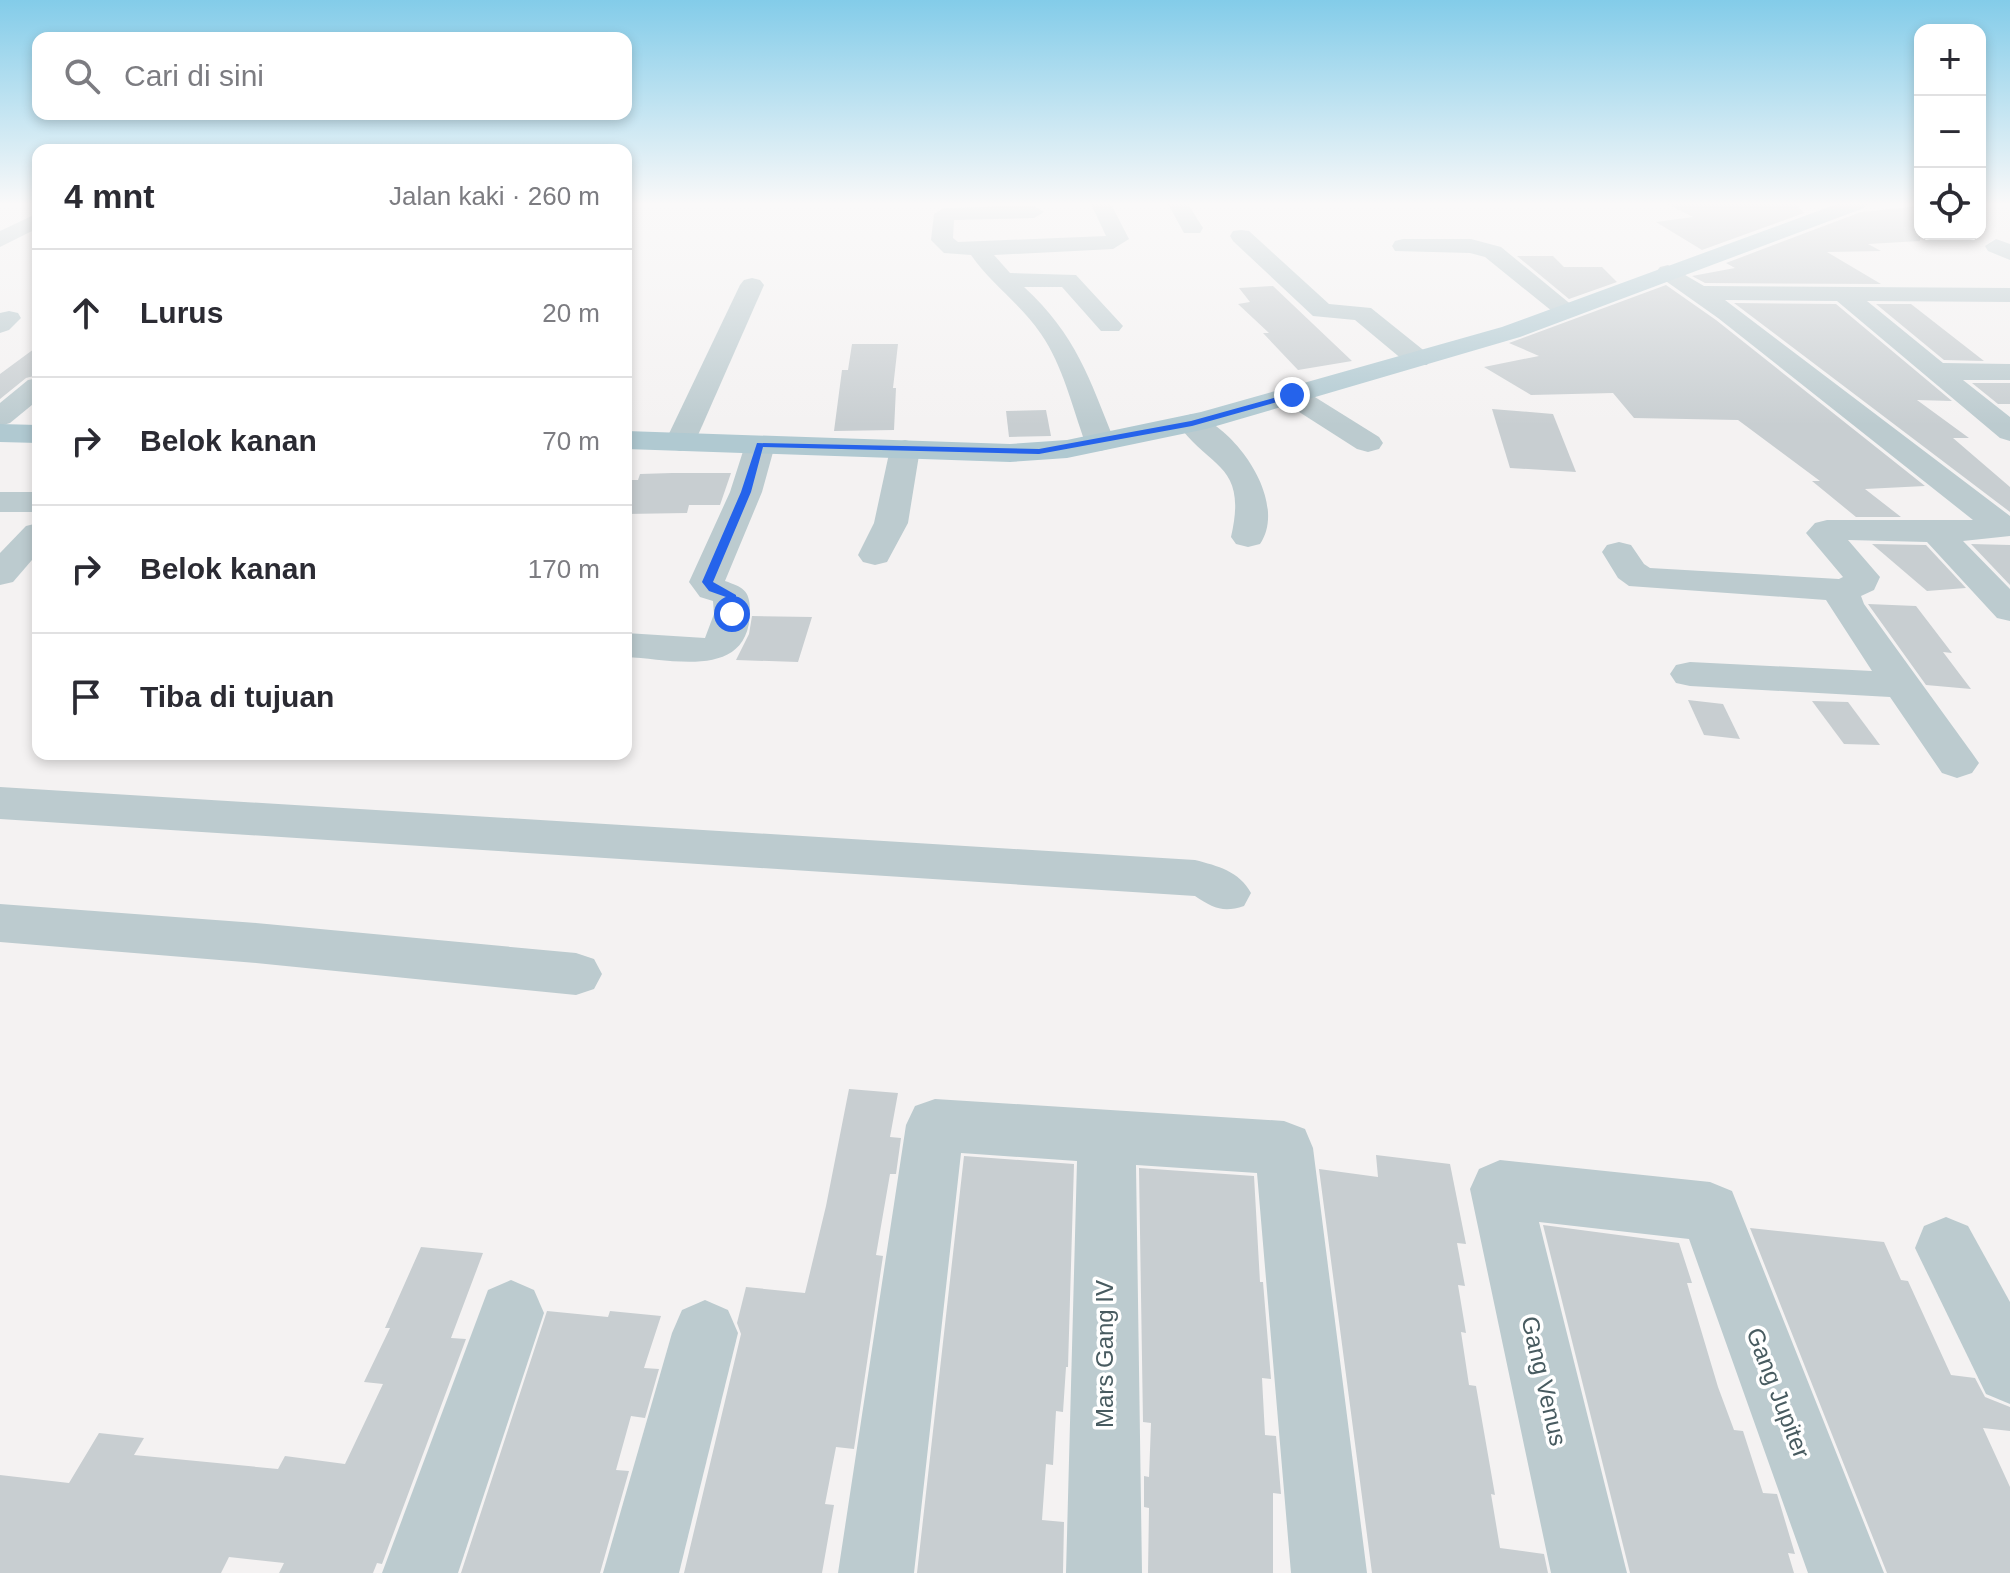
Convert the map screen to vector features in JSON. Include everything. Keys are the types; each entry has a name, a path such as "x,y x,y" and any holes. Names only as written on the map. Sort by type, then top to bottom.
{"main road":[{"path":"632,440 1039,452 1192,423 1292,395 1511,332 1654,277"},
{"path":"0,433 32,434"}],"street":[{"path":"1001,277 1048,325 1070,367 1100,442"},
{"path":"1286,277 1322,311 1362,313 1418,359"},
{"path":"1525,277 1567,311"},
{"path":"1619,552 1630,571 1642,578 1845,590 1861,582 1862,577 1825,538 1823,533 1827,530 1936,532 2001,528 2002,520 1675,277"},
{"path":"1003,280 1068,280 1110,326"},
{"path":"680,442 752,285"},
{"path":"1697,293 2010,295"},
{"path":"1843,294 1937,371 1996,409 2010,432"},
{"path":"1880,324 1923,325"},
{"path":"1937,371 2010,372"},
{"path":"0,417 32,391"},
{"path":"1292,395 1368,443"},
{"path":"1192,423 1232,458 1243,473 1249,486 1253,519 1248,537"},
{"path":"632,645 712,650 721,645 732,614 731,595 713,589 707,582 746,492 760,445"},
{"path":"875,555 891,523 905,449"},
{"path":"0,502 32,522"},
{"path":"1936,532 2010,610"},
{"path":"0,574 32,534"},
{"path":"0,586 32,587"},
{"path":"1845,590 1842,595 1846,605 1957,763"},
{"path":"1690,674 1902,685"},
{"path":"0,803 1195,878 1210,882 1227,893"},
{"path":"0,923 256,943 576,974"},
{"path":"876,1573 935,1125 1284,1148 1329,1573"},
{"name":"Mars Gang IV","path":"1104,1573 1107,1135"},
{"name":"Gang Venus","path":"1589,1573 1500,1189 1710,1212"},
{"name":"Gang Jupiter","path":"1710,1212 1846,1573"},
{"path":"1946,1248 2010,1370"},
{"path":"420,1573 511,1313"},
{"path":"641,1573 705,1333"}],"building":[{"path":"1543,277 1612,277 1617,282 1569,299"},
{"path":"1695,277 1870,277 1881,284 1705,283"},
{"path":"1666,285 1716,320 1925,486 1865,489 1901,517 1856,517 1812,481 1820,481 1738,420 1634,418 1613,393 1531,395 1484,367 1539,356 1509,343"},
{"path":"1273,286 1352,361 1298,370 1263,333 1269,333 1238,304 1250,302 1239,288"},
{"path":"1734,303 1836,304 1952,401 1917,400 1969,438 1953,438 2010,487 2010,512"},
{"path":"1876,304 1911,304 1984,361 1944,360"},
{"path":"852,344 898,344 893,388 896,388 894,430 834,431 842,370 848,370"},
{"path":"32,350 32,376 0,399 0,374"},
{"path":"1972,383 2010,383 2010,404 1998,404"},
{"path":"1492,409 1553,414 1576,472 1510,468"},
{"path":"1046,410 1051,436 1009,437 1006,411"},
{"path":"731,473 720,505 689,505 687,513 632,514 632,480 638,480 640,474"},
{"path":"1872,544 1926,545 1966,588 1927,591"},
{"path":"1971,544 2010,545 2010,585"},
{"path":"1868,604 1916,606 1952,653 1943,652 1971,689 1926,685"},
{"path":"752,616 812,617 798,662 736,660 749,634"},
{"path":"1688,700 1723,704 1740,739 1704,735"},
{"path":"1812,701 1848,702 1880,745 1844,744"},
{"path":"849,1089 898,1093 890,1137 901,1138 896,1174 890,1174 876,1255 883,1256 854,1449 836,1447 825,1504 834,1505 822,1573 684,1573 741,1334 737,1323 746,1287 805,1293"},
{"path":"1376,1155 1450,1164 1466,1244 1457,1243 1465,1286 1458,1285 1466,1333 1461,1332 1469,1385 1476,1386 1495,1495 1491,1494 1500,1548 1544,1554 1548,1573 1372,1573 1319,1169 1378,1177"},
{"path":"964,1156 1074,1164 1068,1367 1063,1412 1056,1411 1053,1465 1046,1464 1042,1520 1064,1522 1063,1573 917,1573"},
{"path":"1139,1168 1254,1176 1260,1282 1263,1282 1271,1379 1262,1378 1265,1435 1276,1436 1281,1494 1273,1493 1273,1573 1148,1573 1149,1508 1144,1507 1144,1476 1149,1477 1151,1423 1143,1422"},
{"path":"1543,1225 1679,1243 1692,1283 1687,1283 1718,1387 1734,1430 1743,1431 1763,1493 1777,1494 1795,1554 1788,1553 1794,1573 1630,1573"},
{"path":"1750,1228 1884,1242 1901,1280 1908,1281 1951,1375 1975,1378 1985,1397 2010,1407 2010,1431 1983,1428 2010,1487 2010,1573 1887,1573"},
{"path":"421,1247 483,1253 451,1338 466,1339 382,1564 377,1563 373,1573 279,1573 284,1563 229,1557 221,1573 0,1573 0,1475 69,1483 99,1433 144,1438 134,1455 278,1469 285,1456 345,1464 383,1384 364,1382 390,1328 385,1328"},
{"path":"547,1311 608,1317 610,1311 661,1316 644,1368 659,1369 645,1418 631,1416 616,1470 629,1471 600,1573 461,1573"}],"route":[{"path":"732,614 731,595 713,589 707,582 746,492 760,445 1039,452 1206,420 1292,395"}]}
